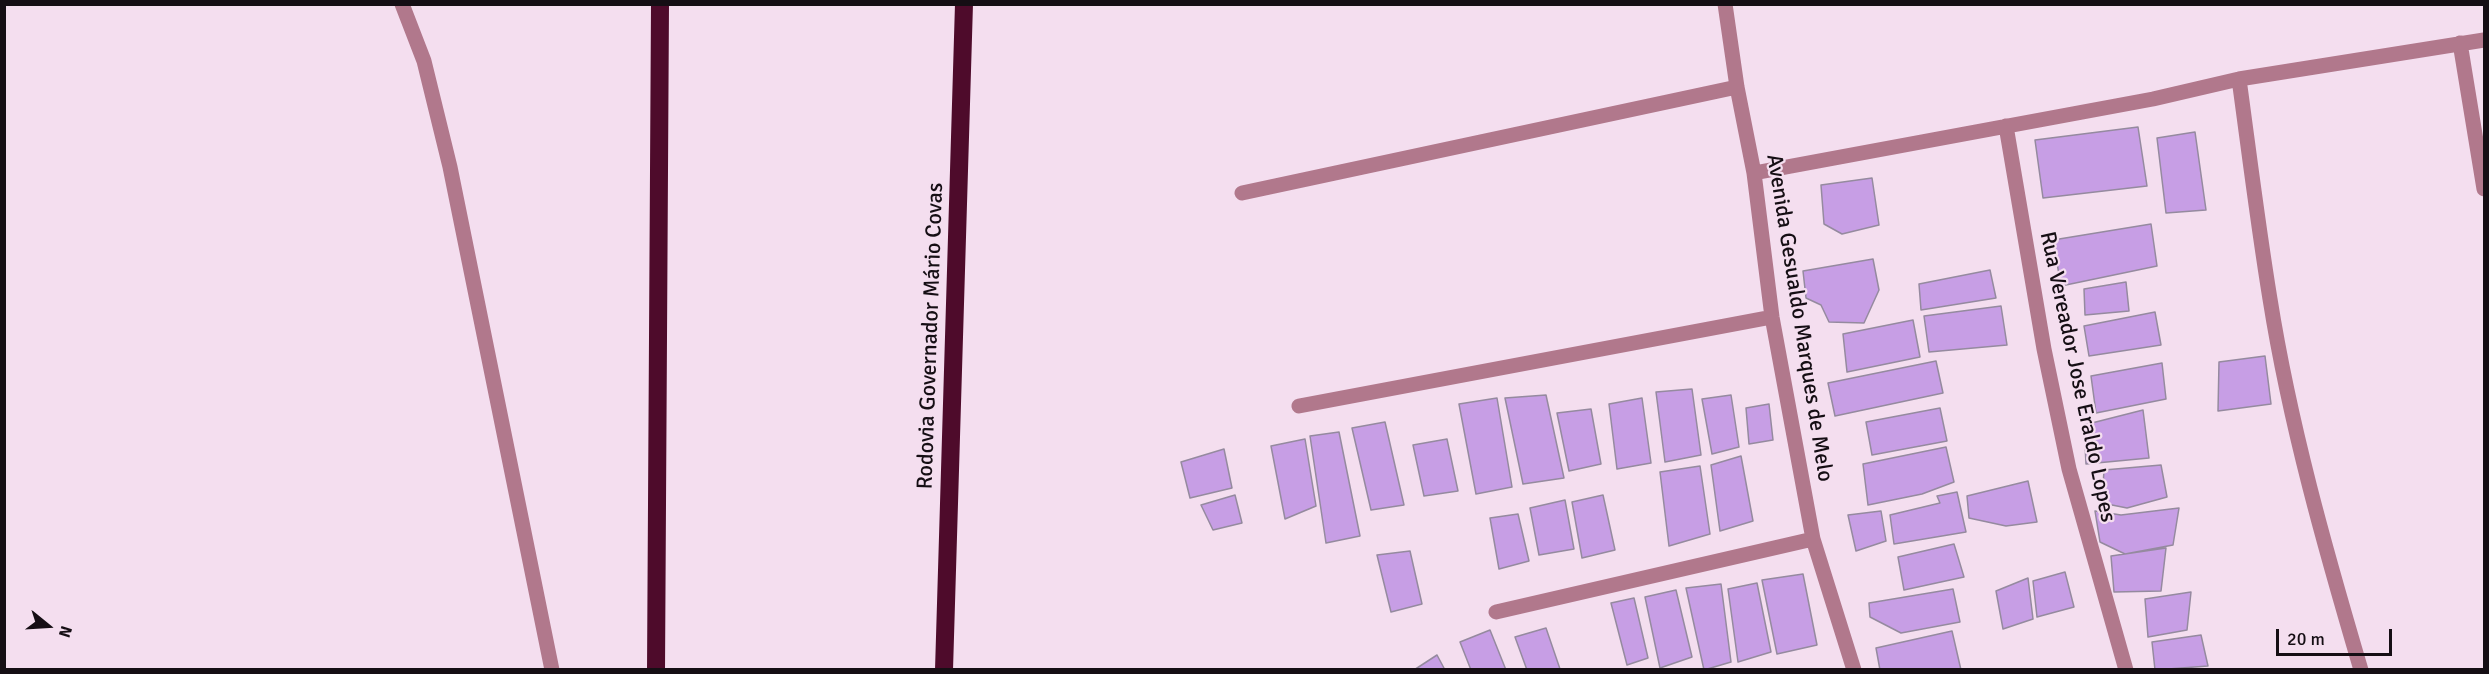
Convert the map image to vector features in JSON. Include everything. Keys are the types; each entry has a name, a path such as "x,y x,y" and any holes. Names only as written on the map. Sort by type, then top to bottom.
{"highway":[{"path":"656,669 660,4"},
{"name":"Rodovia Governador Mário Covas","path":"944,669 964,4"}],"street":[{"path":"402,4 424,61 450,167 552,669"},
{"name":"Avenida Gesualdo Marques de Melo","path":"1725,4 1737,87 1754,173 1772,317 1814,539 1854,669"},
{"path":"1754,173 2153,99 2239,79 2484,40"},
{"path":"2460,44 2484,189"},
{"path":"2239,79 2270,300 2293,415 2328,556 2361,669"},
{"path":"1242,193 1737,87"},
{"name":"Rua Vereador Jose Eraldo Lopes","path":"2006,126 2044,349 2069,469 2126,669"},
{"path":"1299,406 1772,317"},
{"path":"1496,612 1814,539"}],"building":[{"path":"2138,127 2147,186 2043,198 2035,140"},
{"path":"2195,132 2206,210 2166,213 2157,138"},
{"path":"1872,178 1879,225 1842,234 1824,224 1821,185"},
{"path":"2151,224 2157,266 2061,286 2053,240"},
{"path":"1873,259 1879,290 1864,323 1829,322 1821,305 1806,298 1803,271"},
{"path":"1990,270 1996,298 1921,310 1919,284"},
{"path":"2126,282 2129,311 2085,315 2084,289"},
{"path":"2001,306 2007,345 1929,352 1924,316"},
{"path":"2155,312 2161,345 2089,356 2084,326"},
{"path":"1913,320 1920,357 1847,372 1843,334"},
{"path":"2265,356 2271,404 2218,411 2219,362"},
{"path":"1936,361 1943,393 1835,416 1828,383"},
{"path":"2162,363 2166,399 2096,413 2091,376"},
{"path":"1692,389 1701,455 1665,462 1656,392"},
{"path":"1546,395 1564,478 1523,484 1505,398"},
{"path":"1731,395 1739,447 1712,454 1702,399"},
{"path":"1497,398 1512,487 1476,494 1459,404"},
{"path":"1642,398 1651,463 1617,469 1609,404"},
{"path":"1769,404 1773,440 1749,444 1746,408"},
{"path":"1940,408 1947,441 1872,455 1866,422"},
{"path":"1591,409 1601,464 1569,471 1557,413"},
{"path":"2143,410 2149,458 2086,464 2084,425"},
{"path":"1385,422 1404,505 1371,510 1352,428"},
{"path":"1339,432 1360,536 1326,543 1310,436"},
{"path":"1305,439 1316,506 1285,519 1271,446"},
{"path":"1447,439 1458,491 1424,496 1413,445"},
{"path":"1946,447 1954,482 1922,494 1868,505 1863,464"},
{"path":"1224,449 1232,488 1190,498 1181,462"},
{"path":"1741,456 1753,521 1720,531 1711,465"},
{"path":"2161,465 2167,497 2127,508 2102,503 2104,470"},
{"path":"1700,466 1710,534 1669,546 1660,472"},
{"path":"2028,481 2037,522 2006,526 1969,518 1967,496"},
{"path":"1957,492 1966,532 1894,544 1890,515 1940,503 1937,496"},
{"path":"1235,495 1242,523 1213,530 1201,505"},
{"path":"1603,495 1615,550 1582,558 1572,502"},
{"path":"1565,500 1574,549 1539,555 1530,508"},
{"path":"2179,508 2173,545 2125,554 2100,542 2095,511 2121,515"},
{"path":"1881,511 1886,541 1856,551 1848,515"},
{"path":"1518,514 1529,561 1499,569 1490,518"},
{"path":"1954,544 1964,577 1904,590 1898,557"},
{"path":"2166,548 2161,591 2114,592 2111,556"},
{"path":"1410,551 1422,604 1391,612 1377,555"},
{"path":"2065,572 2074,607 2037,617 2033,581"},
{"path":"1803,574 1817,645 1777,654 1762,580"},
{"path":"2028,578 2033,619 2003,629 1996,591"},
{"path":"1757,583 1771,652 1738,662 1728,589"},
{"path":"1721,584 1731,662 1704,670 1686,588"},
{"path":"1953,589 1960,622 1901,633 1870,617 1869,603"},
{"path":"1676,590 1692,657 1660,668 1645,597"},
{"path":"2191,592 2187,630 2148,637 2145,599"},
{"path":"1634,598 1648,658 1627,665 1611,603"},
{"path":"1546,628 1560,669 1527,670 1515,637"},
{"path":"1490,630 1506,670 1471,670 1460,642"},
{"path":"1952,631 1961,670 1880,670 1876,648"},
{"path":"2201,635 2208,666 2155,670 2152,642"},
{"path":"1437,655 1445,670 1414,670"}]}
